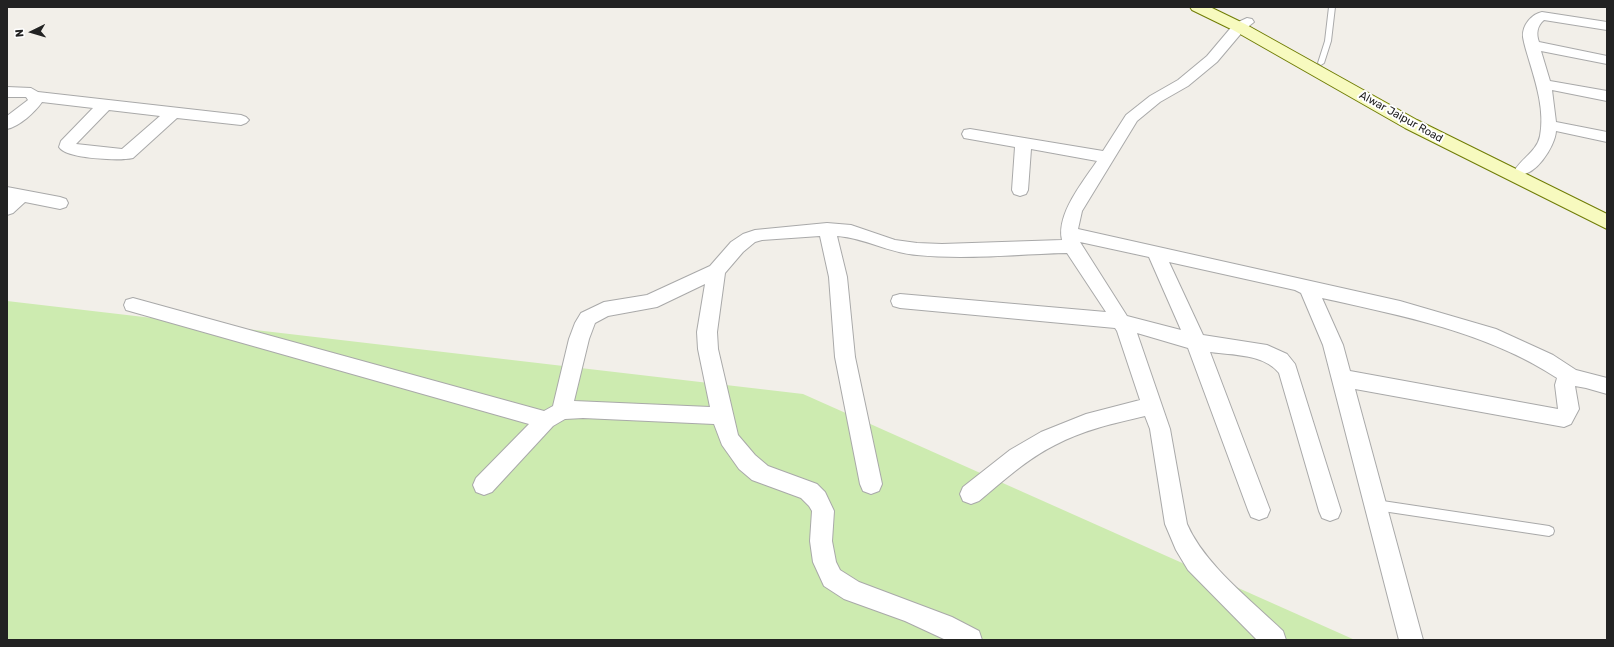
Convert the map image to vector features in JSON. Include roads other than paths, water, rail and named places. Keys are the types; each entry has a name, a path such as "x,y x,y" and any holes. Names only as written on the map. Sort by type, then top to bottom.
{"main road":[{"name":"Alwar Jaipur Road","path":"1198,7 1243,25 1321,63 1395,105 1607,210"},
{"name":"Alwar Jaipur Road","path":"1215,7 1411,124 1607,222"}],"street":[{"path":"1524,170 1544,146 1549,125 1549,112 1532,45 1530,31 1537,18 1542,16 1607,26"},
{"path":"1243,25 1212,59 1183,83 1155,99 1131,118 1074,211 1070,222 1070,240 1126,330 1160,429 1176,524 1184,543 1196,562 1274,640"},
{"path":"1532,45 1607,60"},
{"path":"1542,84 1607,96"},
{"path":"7,92 31,93 34,96 241,120"},
{"path":"7,124 31,106 36,100 34,96"},
{"path":"105,105 69,141 67,147 70,149 119,155 127,154 173,113"},
{"path":"1549,125 1607,137"},
{"path":"970,134 1107,157"},
{"path":"1020,190 1023,143"},
{"path":"7,209 15,194 60,203"},
{"path":"827,229 838,278 845,357 871,484"},
{"path":"484,486 554,416 584,323 588,318 604,309 650,302 716,271 737,247 748,238 761,234 827,229 850,231 894,246 942,250 1070,240 1156,252 1400,308 1489,334 1546,360 1572,378"},
{"path":"1156,252 1196,342 1229,426 1259,510"},
{"path":"716,271 707,332 708,349 722,416 729,439 747,462 760,473 808,491 817,499 822,511 821,541 825,562 832,578 852,591 943,625 970,640"},
{"path":"1308,288 1333,345 1411,640"},
{"path":"900,301 1120,321 1196,342 1267,353 1280,360 1288,370 1330,512"},
{"path":"133,305 554,416 583,409 722,416"},
{"path":"1341,378 1564,418 1570,409 1564,384 1566,380 1572,378 1585,379 1607,386"},
{"path":"971,494 1027,450 1049,437 1100,419 1151,406"}],"lane":[{"path":"1321,63 1328,41 1332,7"},
{"path":"1375,505 1549,531"}]}
